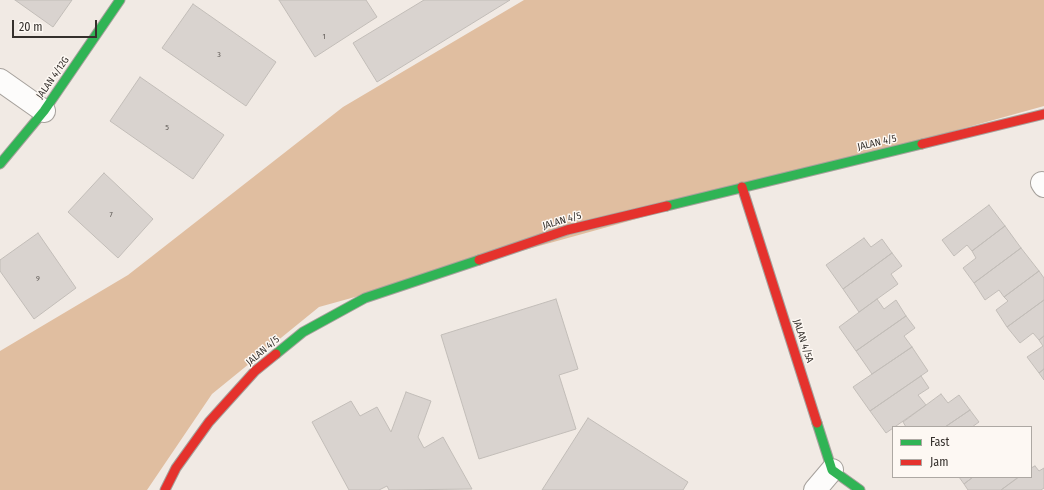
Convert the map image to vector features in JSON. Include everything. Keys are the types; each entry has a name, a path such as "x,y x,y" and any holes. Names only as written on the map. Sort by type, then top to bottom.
{"street":[{"name":"JALAN 4/12G","path":"0,164 44,111 120,0"},
{"path":"0,80 44,111"},
{"name":"JALAN 4/5","path":"165,490 176,468 209,422 255,370 303,332 365,298 567,230 1044,114"},
{"name":"JALAN 4/5A","path":"742,187 832,470"},
{"path":"815,490 832,470 860,490"}],"shaded area":[{"path":"524,0 1044,0 1044,106 319,307 212,394 147,490 0,490 0,351 128,275 343,107"}],"building":[{"path":"15,0 72,0 53,27"},
{"path":"279,0 366,0 377,17 315,57"},
{"path":"424,0 510,0 377,82 353,43"},
{"path":"193,4 276,62 246,106 162,48"},
{"path":"140,77 224,135 193,179 110,121"},
{"path":"104,173 153,219 118,258 68,212"},
{"path":"989,205 1005,226 972,251 967,245 954,256 942,240"},
{"path":"1005,226 1021,248 974,283 963,268 976,258 972,251"},
{"path":"38,233 76,288 34,319 0,271 0,260"},
{"path":"864,238 871,247 882,239 892,253 843,289 826,265"},
{"path":"1021,248 1039,271 1004,297 999,290 985,300 974,283"},
{"path":"892,253 902,266 891,274 898,284 859,312 843,289"},
{"path":"1039,271 1044,278 1044,300 1007,327 996,310 1008,301 1004,297"},
{"path":"556,299 578,369 559,375 576,429 479,459 441,335"},
{"path":"877,299 884,309 896,300 906,316 856,351 839,327"},
{"path":"1044,300 1044,336 1039,340 1033,333 1020,343 1007,327"},
{"path":"906,316 915,328 904,336 912,347 872,374 856,351"},
{"path":"1044,336 1044,369 1039,373 1027,357 1043,346 1039,340"},
{"path":"912,347 928,371 870,411 853,387"},
{"path":"1044,369 1044,380 1039,373"},
{"path":"921,376 929,388 918,395 926,405 896,426 892,426 892,429 886,433 870,411"},
{"path":"406,392 431,401 418,437 424,448 443,437 472,489 389,490 387,486 379,490 349,490 312,422 351,401 360,416 377,407 391,432"},
{"path":"941,394 948,403 959,395 970,410 946,426 905,426 903,422"},
{"path":"970,410 979,422 973,426 946,426"},
{"path":"588,418 688,482 683,490 542,490"},
{"path":"1035,466 1039,471 1044,468 1044,488 1041,490 1001,490 1018,478 1032,478 1032,468"},
{"path":"960,478 972,478 964,484"},
{"path":"972,478 1017,478 1001,490 968,490 964,484"}],"traffic: fast":[{"path":"0,164 44,111 120,0"},
{"path":"667,206 922,144"},
{"path":"276,354 303,332 365,298 479,260"},
{"path":"817,423 832,470 860,490"}],"traffic: jam":[{"path":"922,144 1044,114"},
{"path":"742,187 817,423"},
{"path":"479,260 567,230 667,206"},
{"path":"165,490 176,468 209,422 255,371 276,354"}]}
